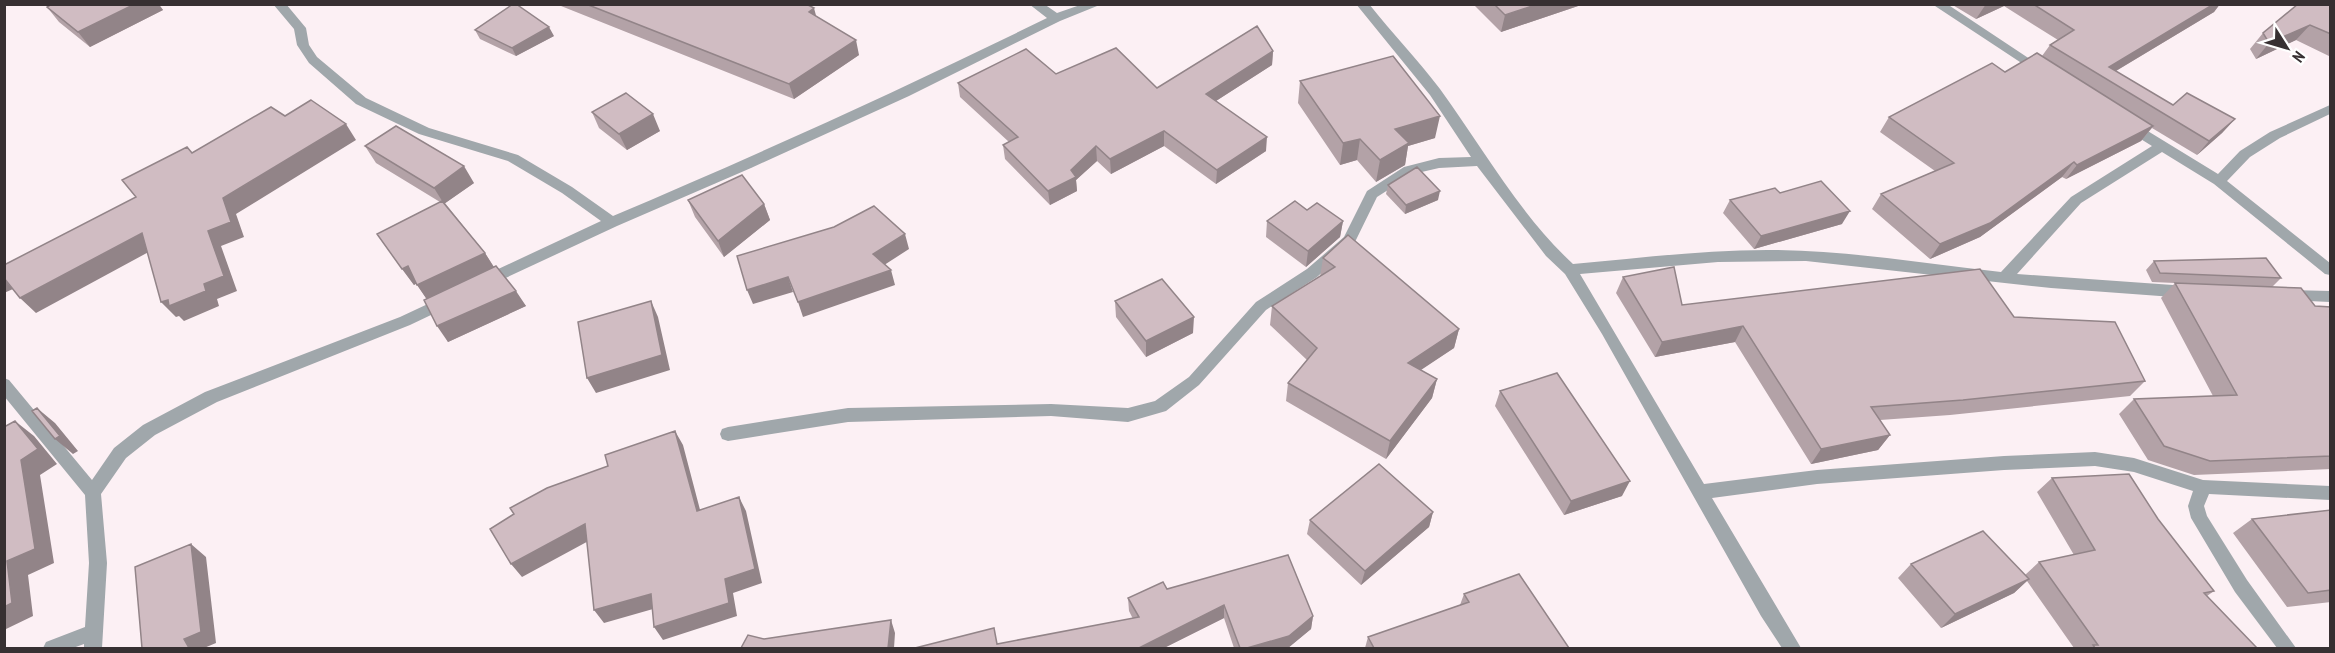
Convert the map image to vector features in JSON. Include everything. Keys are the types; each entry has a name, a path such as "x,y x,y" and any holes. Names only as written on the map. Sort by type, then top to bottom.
{"street":[{"path":"279,4 300,28 303,45 314,60 361,101 424,131 513,158 567,190 612,222"},
{"path":"1035,4 1056,18"},
{"path":"93,493 120,453 149,430 211,397 405,321 612,222 746,165 893,98 1056,18 1096,4"},
{"path":"1362,4 1435,92 1481,160 1551,252 1570,270 1701,492 1767,610 1792,648"},
{"path":"1938,4 2058,81"},
{"path":"2219,181 2245,154 2275,135 2331,109"},
{"path":"2115,116 2219,181 2331,270"},
{"path":"2004,278 2076,200 2162,146"},
{"path":"728,434 848,415 1051,410 1128,415 1160,405 1194,381 1261,306 1312,273 1348,240 1372,194 1409,170 1439,163 1481,160"},
{"path":"1570,270 1694,259 1803,256 1873,261 2004,278 2121,289 2199,292"},
{"path":"2276,295 2331,297"},
{"path":"4,384 93,493 98,563 93,640 52,648"},
{"path":"1701,492 1817,477 2004,463 2095,459 2134,465 2203,487 2331,493"},
{"path":"2203,487 2196,506 2199,518 2241,586 2287,648"}],"building":[{"path":"52,4 135,4 78,32 47,7"},
{"path":"513,4 549,27 512,48 475,30"},
{"path":"586,4 806,4 814,8 809,12 856,40 789,84"},
{"path":"1494,4 1538,4 1505,15"},
{"path":"2033,4 2214,4 2109,67 2173,105 2187,93 2235,119 2209,141 2050,45 2074,30"},
{"path":"2298,4 2331,4 2331,34 2310,25 2269,43 2263,33"},
{"path":"1257,26 1273,51 1206,94 1267,137 1217,170 1164,131 1110,159 1096,146 1071,170 1076,177 1048,191 1003,145 1018,137 958,83 1026,49 1056,74 1116,48 1157,88"},
{"path":"2037,53 2153,126 2077,165 2074,162 1990,223 1940,244 1881,194 1954,163 1889,117 1992,63 2005,72"},
{"path":"1393,56 1440,116 1395,129 1409,143 1380,160 1360,139 1343,143 1300,81"},
{"path":"626,93 653,114 619,134 592,112"},
{"path":"311,100 346,124 223,198 231,222 208,231 224,276 204,284 206,291 169,306 168,300 161,302 142,233 20,298 4,278 4,265 136,197 122,180 187,147 192,153 271,107 285,116"},
{"path":"396,126 464,166 434,188 365,146"},
{"path":"1417,167 1440,191 1406,205 1388,185"},
{"path":"742,175 764,204 718,241 688,200"},
{"path":"1821,181 1850,211 1761,236 1730,200 1775,188 1780,193"},
{"path":"442,201 485,253 417,285 408,266 402,269 377,234"},
{"path":"1295,201 1307,210 1317,203 1343,221 1308,251 1267,221"},
{"path":"874,206 905,234 873,254 891,270 798,302 788,277 747,290 737,256 834,227"},
{"path":"1348,235 1459,329 1408,363 1437,379 1390,441 1288,383 1317,348 1272,306 1335,267 1323,258"},
{"path":"2266,258 2281,278 2160,273 2154,261"},
{"path":"496,266 516,291 437,326 424,300"},
{"path":"1674,267 1682,305 1980,269 2014,317 2115,322 2145,381 1871,407 1890,435 1821,449 1743,326 1662,342 1623,277"},
{"path":"1162,279 1194,317 1146,341 1115,301"},
{"path":"2175,283 2301,288 2315,306 2331,307 2331,456 2210,461 2164,446 2134,399 2237,395"},
{"path":"651,301 662,355 587,378 578,322"},
{"path":"1557,373 1630,481 1571,501 1500,391"},
{"path":"37,408 60,436 55,439 32,411"},
{"path":"15,421 38,449 21,460 35,549 7,561 12,603 4,607 4,427"},
{"path":"675,431 697,511 739,497 755,569 725,579 729,603 654,627 651,594 594,610 585,524 511,564 490,529 514,514 510,508 547,488 608,466 605,455"},
{"path":"1379,464 1433,512 1365,571 1310,520"},
{"path":"2129,474 2158,519 2214,591 2204,593 2257,648 2095,648 2093,645 2098,645 2039,562 2095,550 2052,478"},
{"path":"2331,510 2331,590 2308,593 2252,519"},
{"path":"1983,531 2029,579 1955,614 1911,564"},
{"path":"191,544 201,632 184,639 189,648 142,648 135,567"},
{"path":"1288,555 1313,616 1289,636 1247,648 1240,648 1224,605 1139,648 915,648 994,628 997,644 1139,617 1128,598 1163,582 1167,589"},
{"path":"1519,574 1569,648 1374,648 1368,637 1469,602 1464,594"},
{"path":"891,620 888,648 741,648 748,635 764,639"}]}
